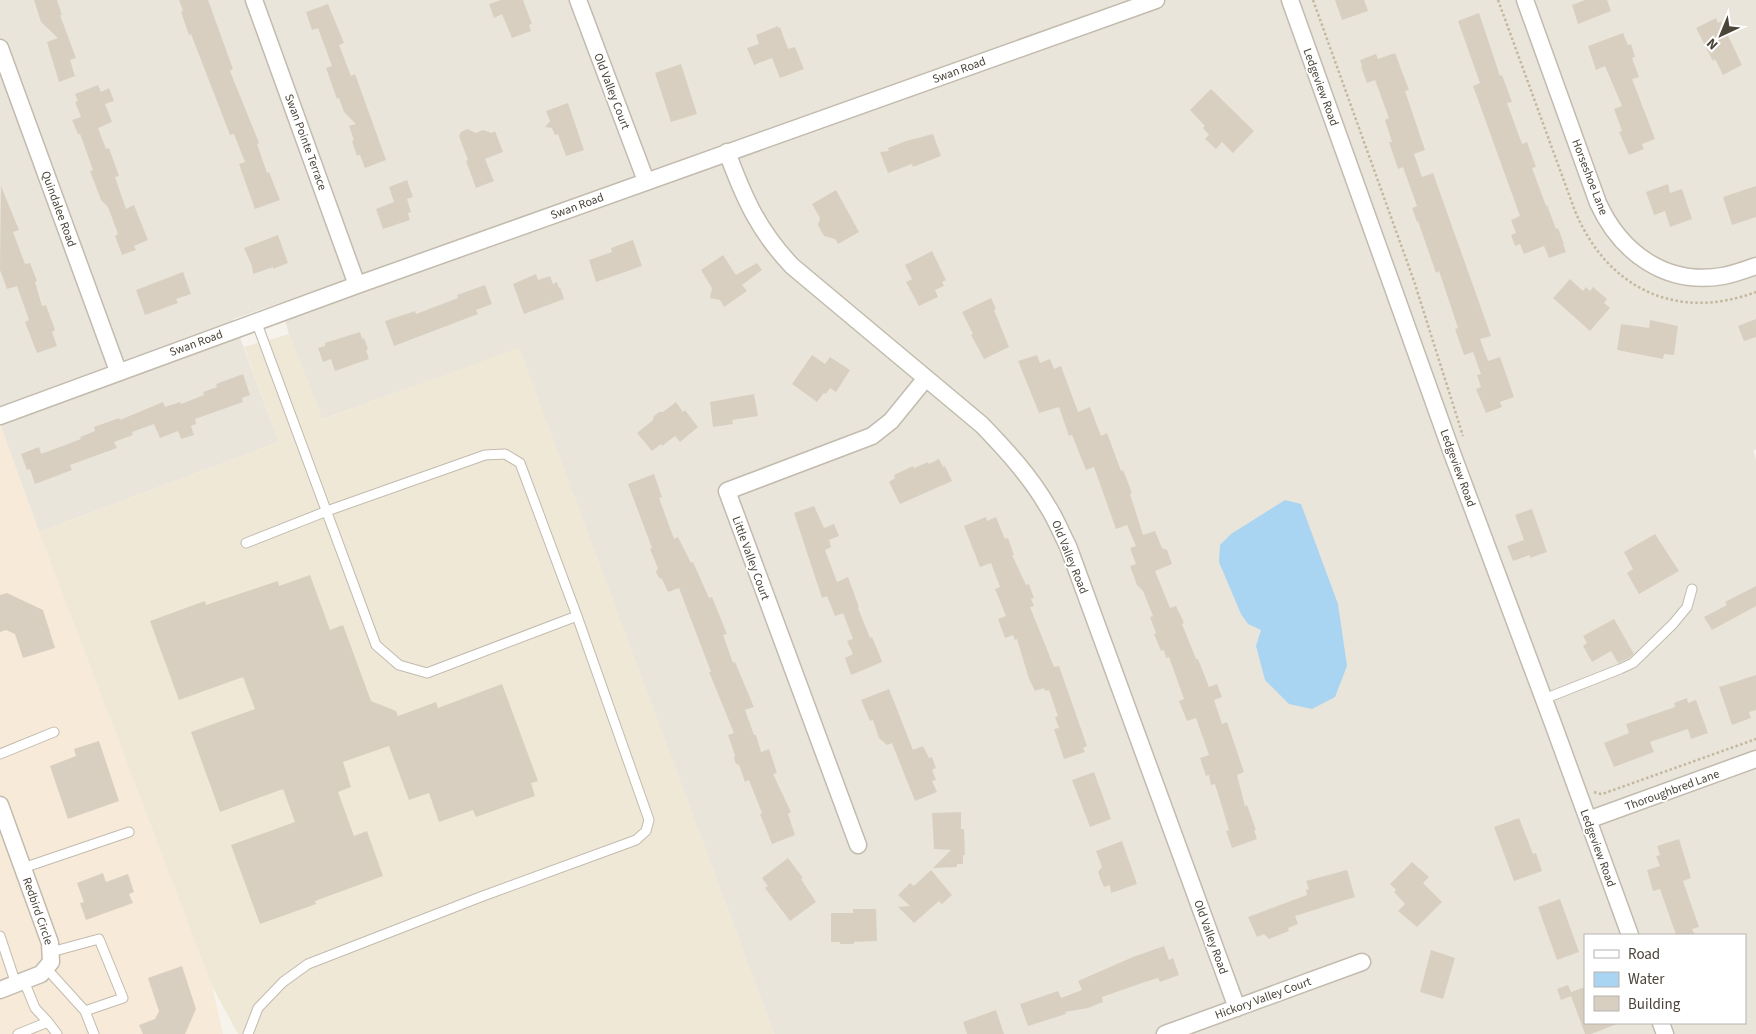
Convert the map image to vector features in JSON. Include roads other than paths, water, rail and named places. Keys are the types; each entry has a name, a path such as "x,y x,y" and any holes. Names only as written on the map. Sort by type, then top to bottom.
{"street":[{"name":"Swan Pointe Terrace","path":"254,0 358,285"},
{"name":"Old Valley Court","path":"578,0 646,181"},
{"name":"Swan Road","path":"0,416 256,321 1156,0"},
{"name":"Ledgeview Road","path":"1290,0 1452,453 1630,934"},
{"name":"Horseshoe Lane","path":"1525,0 1598,203 1606,221 1618,237 1631,251 1647,262 1665,271 1684,276 1704,278 1723,276 1756,266"},
{"name":"Quindalee Road","path":"0,48 118,371"},
{"name":"Old Valley Road","path":"728,152 747,204 776,249 792,266 982,426 1030,478 1049,508 1068,546 1237,1008"},
{"name":"Little Valley Court","path":"858,844 727,491 872,436 891,421 926,378"},
{"name":"Thoroughbred Lane","path":"1588,820 1756,759"},
{"name":"Redbird Circle","path":"0,805 50,943 49,960"},
{"path":"0,990 41,974 49,960"},
{"name":"Hickory Valley Court","path":"1165,1034 1362,962"}],"lane":[{"path":"256,321 376,645 399,665 427,673 577,616"},
{"path":"246,542 485,455 505,454 520,463 577,616 649,820 646,831 636,840 483,896 308,964 283,982 258,1008 248,1034"},
{"path":"1544,699 1620,670 1633,663 1687,608 1692,589"},
{"path":"0,754 54,732"},
{"path":"23,868 129,832"},
{"path":"0,936 20,982 35,1008 57,1034"},
{"path":"85,1011 124,998 99,939 49,960 85,1011 94,1034"},
{"path":"18,1034 48,1022"}],"water":[{"path":"1285,500 1301,504 1338,604 1347,666 1335,697 1312,709 1289,704 1265,680 1256,646 1261,630 1248,624 1241,614 1219,562 1220,545 1231,534"}]}
